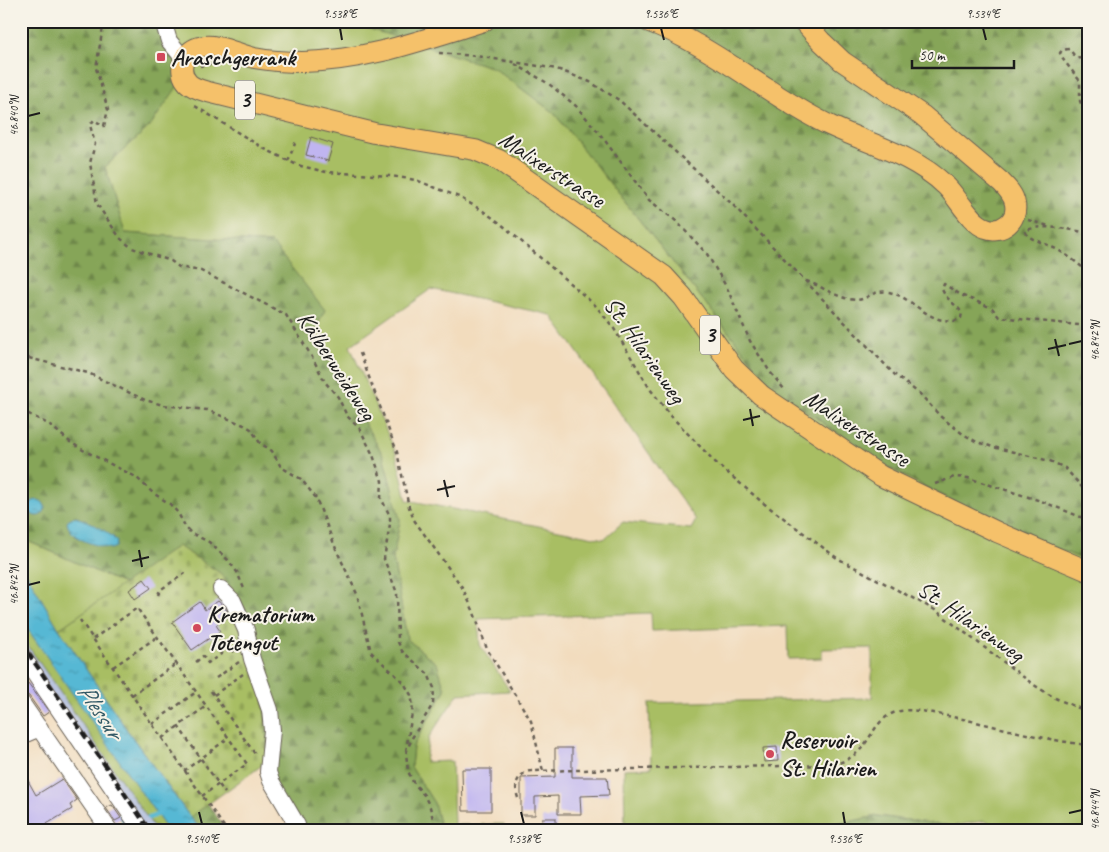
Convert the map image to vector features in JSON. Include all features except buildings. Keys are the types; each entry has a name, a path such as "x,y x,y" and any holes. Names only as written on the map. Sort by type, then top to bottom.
{"main road":[{"name":"3","path":"184,59 192,50 204,46 220,48 264,60 319,61 428,46 484,21"},
{"path":"647,21 707,50 815,118 917,164 944,184 981,226 991,230 1007,225 1014,216 1015,204 1001,182 922,115 842,61 831,52 803,21"},
{"name":"Malixerstrasse","path":"184,59 182,71 184,77 192,86 199,90 374,133 475,150 499,160 664,276 683,297 734,369 756,391 865,467 913,493 1088,571"}],"street":[{"path":"162,21 169,41 184,59"},
{"path":"220,589 233,602 248,636 252,659 270,710 272,730 268,766 271,781 294,818 298,831"},
{"path":"21,654 142,831"},
{"path":"21,702 110,831"},
{"path":"21,736 40,728"}],"path":[{"name":"Kälberweideweg","path":"104,21 96,68 108,110 104,126 94,120 90,125 95,144 90,163 97,204 101,212 120,238 132,248 171,261 179,268 201,271 286,315 325,382 338,396 347,416 360,429 376,462 382,481 381,498 390,516 384,559 397,593 398,642 402,651 428,674 434,688 433,704 412,738 406,753"},
{"path":"363,21 414,31 419,34 428,46 514,63 557,69 605,90 619,100 732,204 895,376 920,394 952,427 977,442 1050,461 1065,468 1088,494"},
{"path":"1088,63 1074,55 1069,49 1062,50 1060,54 1080,81 1080,101 1088,123"},
{"path":"514,63 549,84 576,106 595,128 644,194 656,207 676,221 707,254 727,288 750,341 770,372 785,390"},
{"name":"St. Hilarienweg","path":"189,103 288,161 310,169 326,172 391,176 416,180 459,196 483,211 500,223 595,305 613,326 645,382 671,416 716,462 762,502 836,558 935,610 1034,685 1055,698 1088,712"},
{"path":"288,161 296,141"},
{"path":"1014,216 1053,227 1088,233"},
{"path":"1053,227 1028,229 1025,232 1034,239 1061,250 1088,272"},
{"path":"804,281 835,294 856,300 880,291 891,293 937,319 955,321 961,318 962,313 959,308 945,297 942,289 944,284 961,295 992,308 999,317 1088,326"},
{"path":"360,353 397,452 408,507 414,520 462,587 473,610 487,649 531,721 543,771"},
{"path":"21,356 88,374 152,402 207,410 244,425 253,432 260,443 272,451 281,467 301,480 312,491 357,594 371,652 404,683 411,695 413,706 406,753 408,771 430,807 436,831"},
{"path":"21,410 50,425 83,450 136,477 153,493 170,504 178,512 186,528 191,533 209,542 228,560 237,572 246,593"},
{"path":"913,493 947,479 968,478 1041,501 1088,520"},
{"path":"158,595 160,590 187,572"},
{"path":"93,639 137,608 247,764 202,796"},
{"path":"80,620 184,771 228,831"},
{"path":"113,667 157,637"},
{"path":"196,662 204,656 208,663 231,647 244,666"},
{"path":"216,678 240,661"},
{"path":"132,695 176,664"},
{"path":"214,695 247,671"},
{"path":"211,691 263,765 268,766"},
{"path":"152,724 196,692"},
{"path":"162,738 206,706"},
{"path":"518,798 516,786 522,775 530,771 833,764 848,759 860,750 876,727 887,716 903,711 939,714 1054,740 1088,745"},
{"path":"178,726 225,793"},
{"path":"184,771 228,738"}],"shaded area":[{"path":"21,636 153,826 146,831 21,654"}],"green space":[{"path":"21,21 163,21 184,77 150,126 105,167 125,233 272,243 325,310 313,335 383,455 400,520 393,558 407,639 437,664 445,690 413,746 411,767 434,803 441,831 298,831 271,781 249,641 248,614 220,573 178,546 124,584 21,538","holes":["77,517 115,538 105,547 76,537"]},
{"path":"163,21 345,21 494,68 554,113 774,389 886,466 1001,527 1088,561 1088,831 1021,831 983,821 952,826 877,816 805,831 625,831 624,769 651,768 649,703 872,698 872,648 822,649 822,658 788,659 787,626 652,631 651,613 478,619 480,645 510,691 458,694 429,737 425,762 452,761 454,825 504,824 505,831 441,831 434,803 411,767 413,746 445,690 437,664 407,639 393,558 400,520 383,455 313,335 272,243 125,233 105,167 150,126","holes":["431,289 551,315 696,520 691,529 623,522 604,539 407,500 396,453 350,346"]},
{"path":"345,21 1088,21 1088,561 1001,527 886,466 774,389 554,113 494,68"},
{"path":"21,538 124,584 59,629 21,564"},
{"path":"178,546 220,573 248,614 248,636 263,688 268,761 190,817 127,730 59,629"},
{"path":"21,619 168,831 160,831 155,825 153,826 21,636"},
{"path":"208,804 227,831 202,831 190,817"},
{"path":"877,816 952,826 950,831 805,831"}],"water":[{"path":"34,500 40,500 45,505 43,514 34,516 29,511 29,505"},
{"path":"74,517 91,523 110,534 117,542 116,547 111,549 79,538 67,523 69,519"},
{"name":"Plessur","path":"21,564 59,629 127,730 202,831 168,831 29,631 21,619"}],"waterway":[{"path":"149,818 161,813"},
{"path":"121,815 130,831"}],"railway":[{"path":"21,643 150,831"}],"place":[{"name":"Araschgerrank","path":"161,57"},
{"name":"Krematorium Totengut","path":"197,628"},
{"name":"Reservoir St. Hilarien","path":"770,754"}]}
